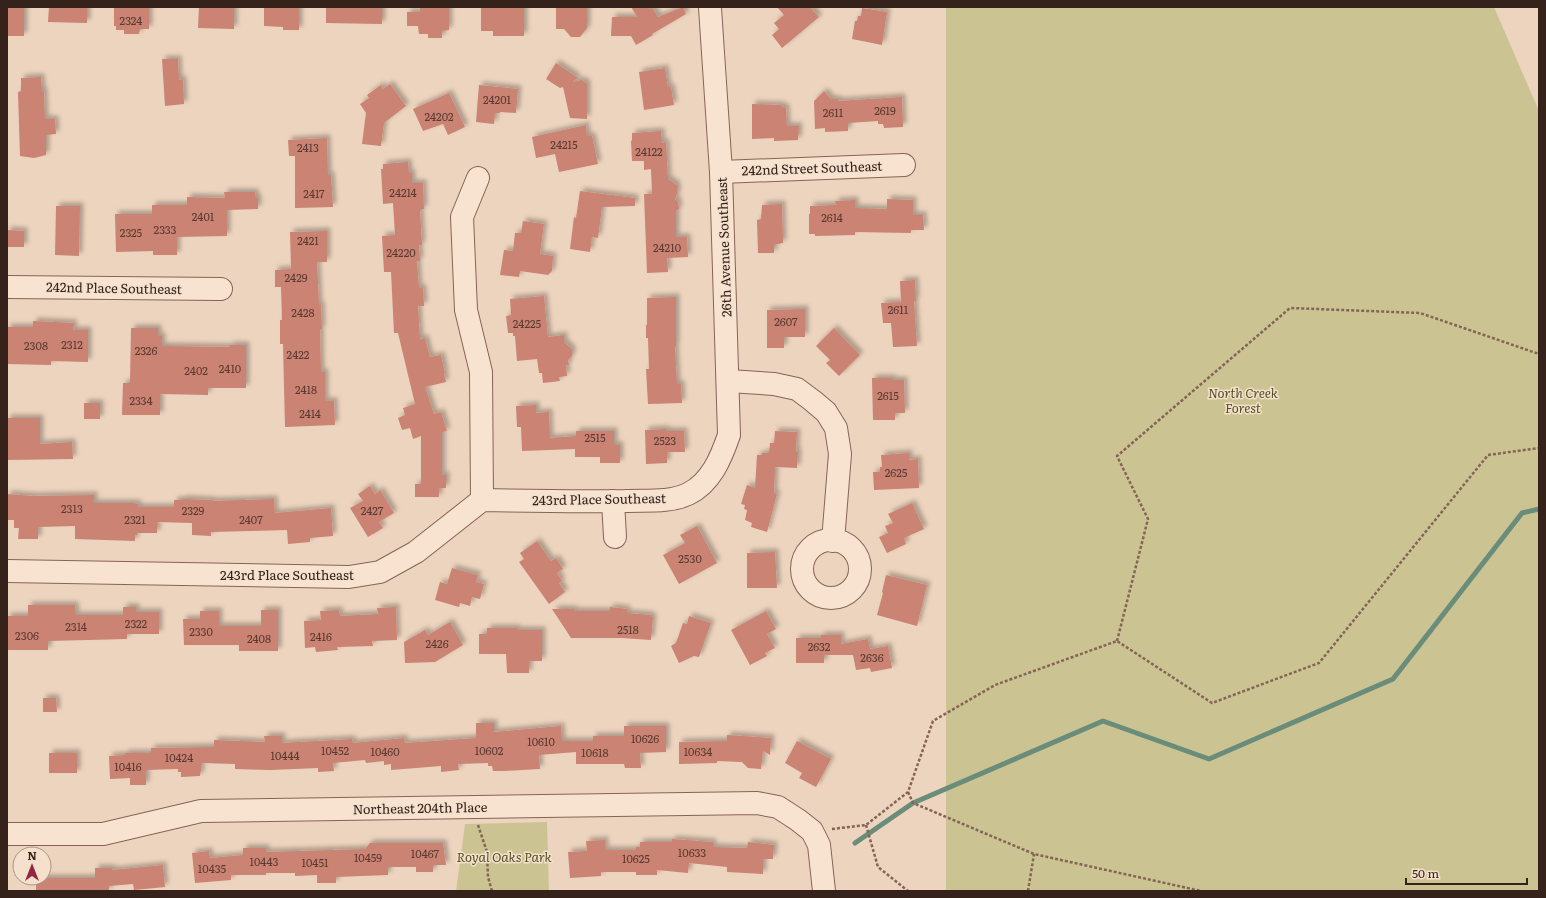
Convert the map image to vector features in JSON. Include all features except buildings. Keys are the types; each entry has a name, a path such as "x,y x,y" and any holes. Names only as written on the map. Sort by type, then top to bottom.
{"street":[{"name":"26th Avenue Southeast","path":"706,480 721,459 729,435 721,172 710,7"},
{"name":"242nd Street Southeast","path":"721,172 904,165"},
{"path":"478,178 462,217 466,310 480,372 482,500"},
{"name":"242nd Place Southeast","path":"7,287 221,289"},
{"path":"728,381 774,384 797,389 826,412 836,428 840,454 833,541"},
{"name":"243rd Place Southeast","path":"7,571 349,577 380,572 416,552 482,500 568,502 667,500 688,493 706,480"},
{"path":"612,501 615,537"},
{"name":"Northeast 204th Place","path":"7,834 103,834 200,811 757,803 778,807 798,820 815,838"},
{"path":"815,838 824,891"}],"path":[{"path":"1117,642 1148,519 1117,456 1290,308 1420,313 1539,354"},
{"path":"1117,642 1212,703 1319,662 1488,455 1539,448"},
{"path":"815,838 866,825 908,792 933,721 995,685 1117,642"},
{"path":"908,792 913,803 1034,854 1201,891"},
{"path":"471,807 487,852 488,877 492,891"},
{"path":"866,825 878,867 908,891"},
{"path":"1028,891 1034,854"}],"green space":[{"name":"North Creek Forest","path":"946,7 1494,7 1539,111 1539,891 946,891"},
{"name":"Royal Oaks Park","path":"547,822 549,891 456,891 465,824"}],"waterway":[{"path":"855,843 913,803 1103,721 1209,759 1393,679 1522,513 1539,509"}]}
